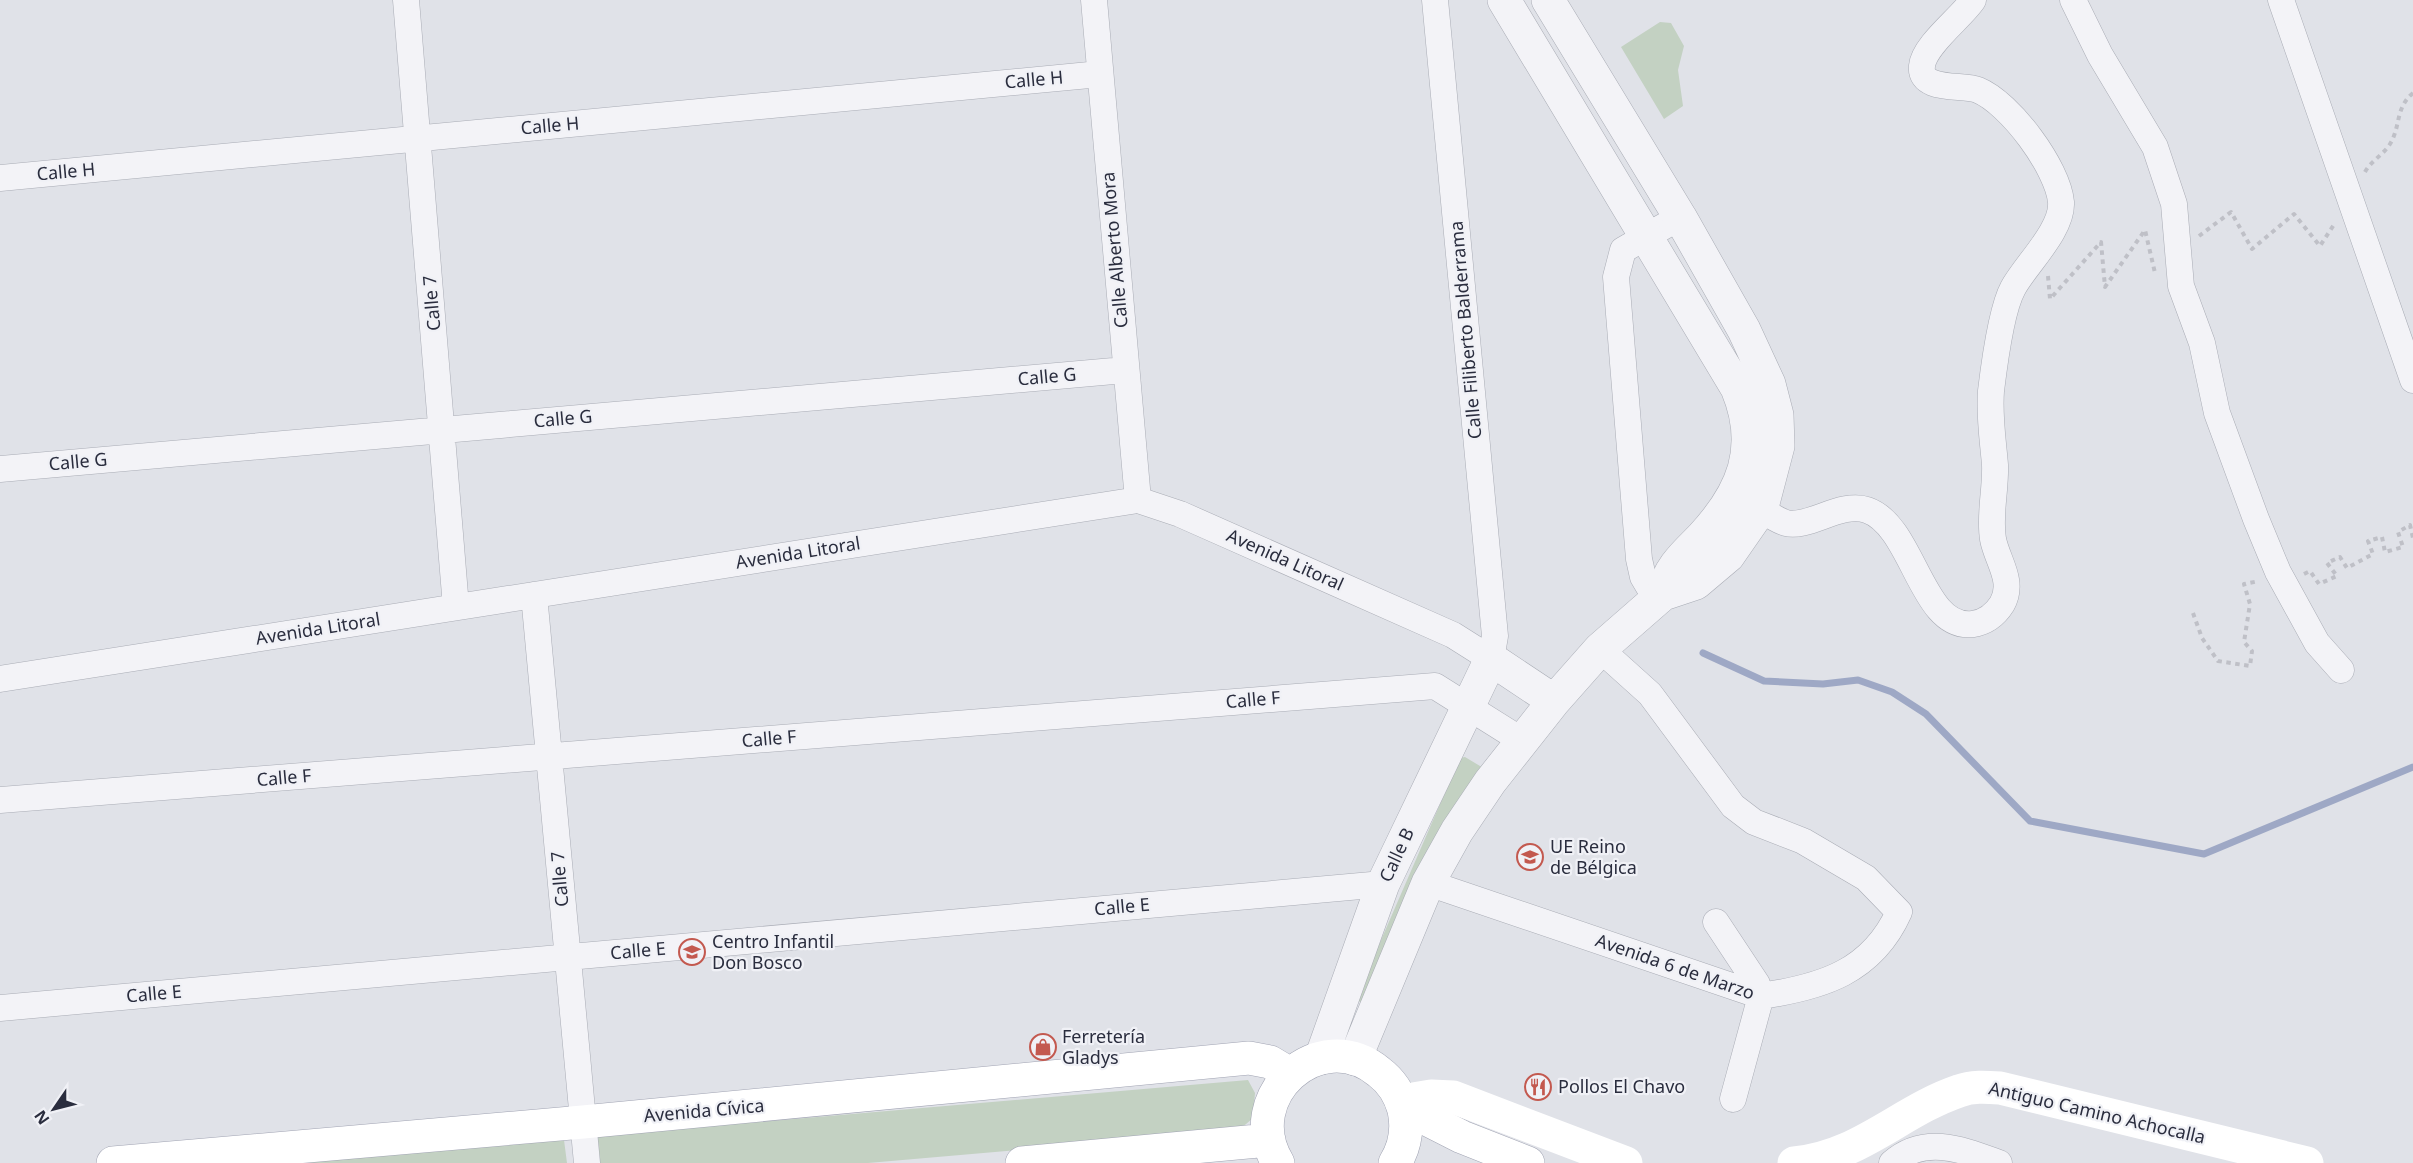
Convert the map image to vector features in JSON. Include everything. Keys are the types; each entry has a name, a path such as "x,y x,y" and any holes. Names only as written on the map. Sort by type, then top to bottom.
{"main road":[{"name":"Avenida Cívica","path":"113,1163 583,1122 1249,1058 1270,1062 1290,1074"},
{"path":"1022,1163 1273,1156 1270,1106 1276,1090 1290,1074 1307,1063 1321,1058 1355,1059 1371,1066 1385,1077 1402,1104 1406,1134 1395,1163"},
{"name":"Antiguo Camino Achocalla","path":"1794,1163 1843,1152 1872,1138 1912,1113 1958,1091 1976,1087 2000,1088 2307,1163"},
{"path":"1402,1104 1431,1096 1453,1096 1626,1163"},
{"path":"1402,1104 1462,1137 1528,1163"}],"street":[{"name":"Calle 7","path":"406,0 456,607"},
{"name":"Calle Alberto Mora","path":"1094,0 1138,500"},
{"name":"Calle Filiberto Balderrama","path":"1435,0 1495,636 1491,659"},
{"path":"1504,0 1743,402 1749,445 1742,478 1749,501 1787,524 1800,524 1849,509 1867,510 1880,518 1899,541 1937,608 1947,619 1964,625 1977,624 1997,611 2006,596 2006,574 1993,539 1995,465 1991,437 1992,389 2012,290 2058,220 2061,202 2049,166 2008,113 1979,90 1934,84 1923,74 1924,58 1944,30 1973,0"},
{"path":"1355,1059 1428,883 1457,831 1521,740 1600,649 1660,596 1696,583 1740,541 1749,501 1778,446 1777,415 1769,384 1744,330 1680,217 1548,0"},
{"path":"2073,0 2100,55 2155,147 2174,204 2181,286 2202,343 2217,413 2284,583 2317,643 2341,670"},
{"path":"2282,0 2349,200 2413,380"},
{"name":"Calle H","path":"0,178 1100,74"},
{"path":"1660,596 1643,577 1638,559 1616,277 1623,250 1680,217"},
{"name":"Calle G","path":"0,469 1125,370"},
{"name":"Avenida Litoral","path":"0,679 1138,500 1180,514 1453,635 1554,701"},
{"name":"Calle 7","path":"534,595 587,1163"},
{"name":"Avenida 6 de Marzo","path":"1428,883 1761,996 1818,984 1852,968 1874,952 1889,934 1899,912 1866,878 1803,841 1754,822 1733,806 1650,694 1600,649"},
{"name":"Calle B","path":"1321,1058 1383,884 1491,659"},
{"name":"Calle F","path":"0,801 1435,686 1521,740"},
{"name":"Calle E","path":"0,1008 1383,884"},
{"path":"1716,922 1757,984 1761,996 1733,1100"},
{"path":"1892,1163 1922,1148 1938,1145 1955,1147 1999,1163"}],"path":[{"path":"2178,251 2231,212 2252,249 2294,214 2320,246 2371,162 2390,144 2403,101 2413,93"},
{"path":"2050,234 2048,268 2050,299 2101,242 2105,287 2145,230 2157,284"},
{"path":"2284,583 2310,571 2319,584 2337,576 2327,563 2340,557 2347,568 2373,554 2368,541 2382,537 2385,552 2403,547 2398,532 2410,525 2413,538"},
{"path":"2193,613 2202,638 2218,661 2250,666 2252,651 2244,642 2250,604 2244,584"}],"green space":[{"path":"1660,22 1671,23 1684,46 1678,70 1683,106 1664,119 1621,47"},
{"path":"1465,757 1485,769 1442,826 1361,1002 1355,1000 1460,758"},
{"path":"1248,1080 1255,1093 1253,1118 1238,1131 868,1163 598,1163 595,1136"},
{"path":"564,1140 567,1163 300,1163"}],"waterway":[{"path":"1703,653 1764,681 1823,684 1858,680 1892,692 1926,714 2030,821 2204,854 2413,767"}],"place":[{"name":"UE Reino de Bélgica","path":"1530,857"},
{"name":"Centro Infantil Don Bosco","path":"692,952"},
{"name":"Ferretería Gladys","path":"1043,1047"},
{"name":"Pollos El Chavo","path":"1538,1087"}]}
